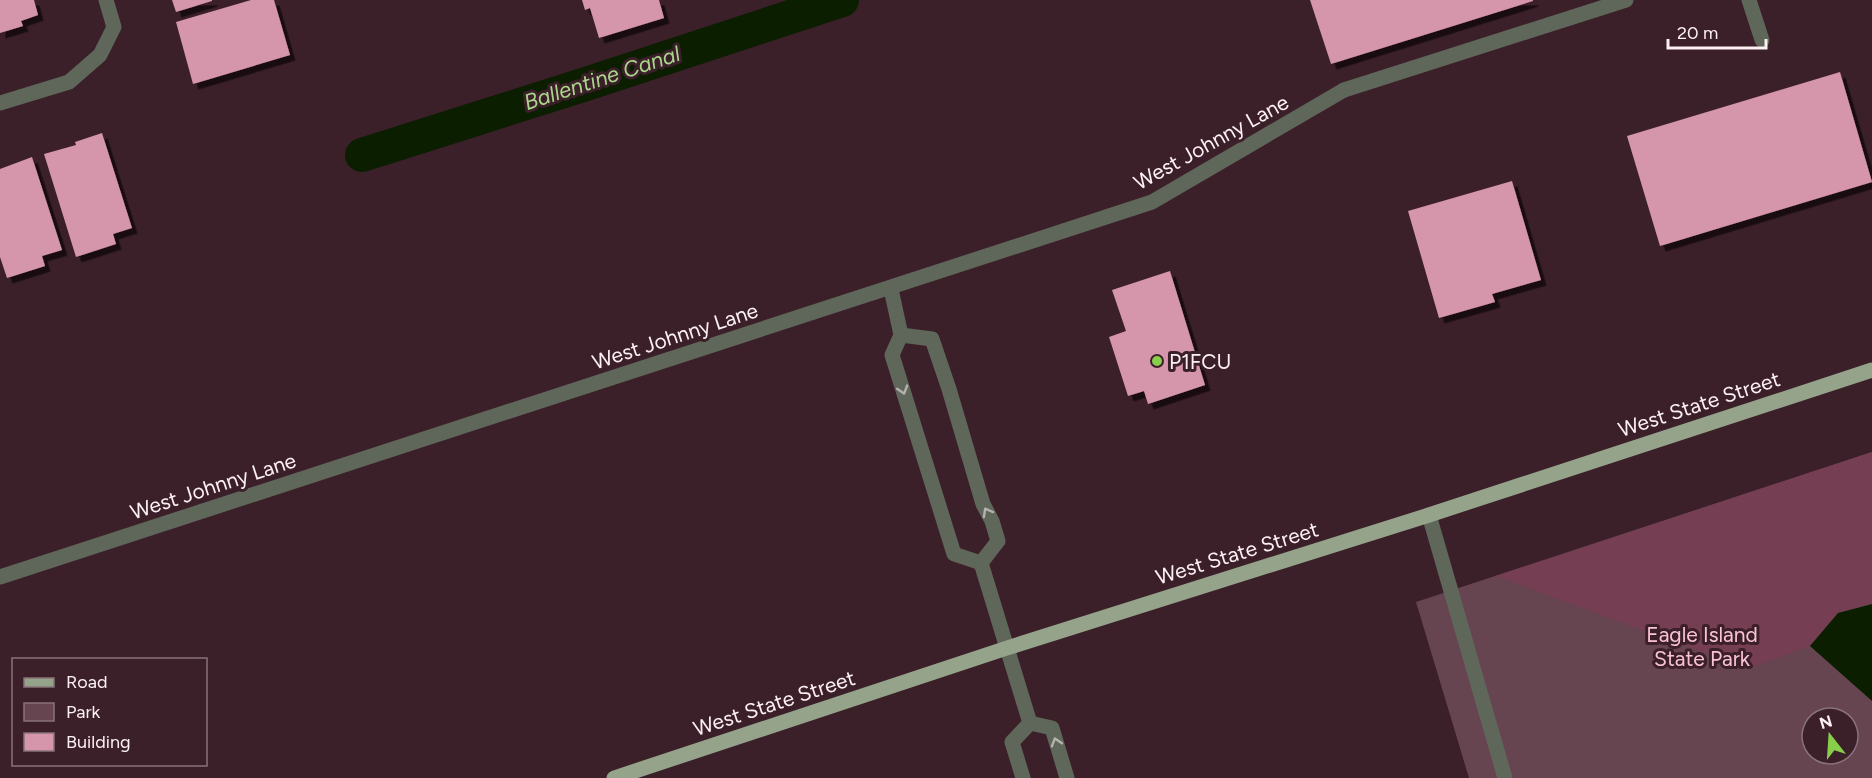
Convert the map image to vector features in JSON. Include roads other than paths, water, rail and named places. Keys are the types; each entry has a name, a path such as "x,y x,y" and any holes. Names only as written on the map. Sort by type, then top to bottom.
{"main road":[{"name":"West State Street","path":"615,778 1007,648 1429,515 1872,370"}],"street":[{"path":"0,103 69,82 100,55 114,27 106,0"},
{"name":"West Johnny Lane","path":"0,577 891,289 1152,202 1344,90 1626,0"},
{"path":"1749,0 1761,40"},
{"path":"891,289 902,335 892,355 954,554 981,563"},
{"path":"902,335 932,339 982,504 992,521 998,541 981,563"},
{"path":"1429,515 1505,778"},
{"path":"981,563 1030,723"},
{"path":"1023,778 1012,742 1030,723"},
{"path":"1030,723 1052,728 1067,778"}],"waterway":[{"name":"Ballentine Canal","path":"362,155 842,0"}],"place":[{"name":"P1FCU","path":"1157,361"}],"park label":[{"name":"Eagle Island State Park","path":"1702,646"}]}
